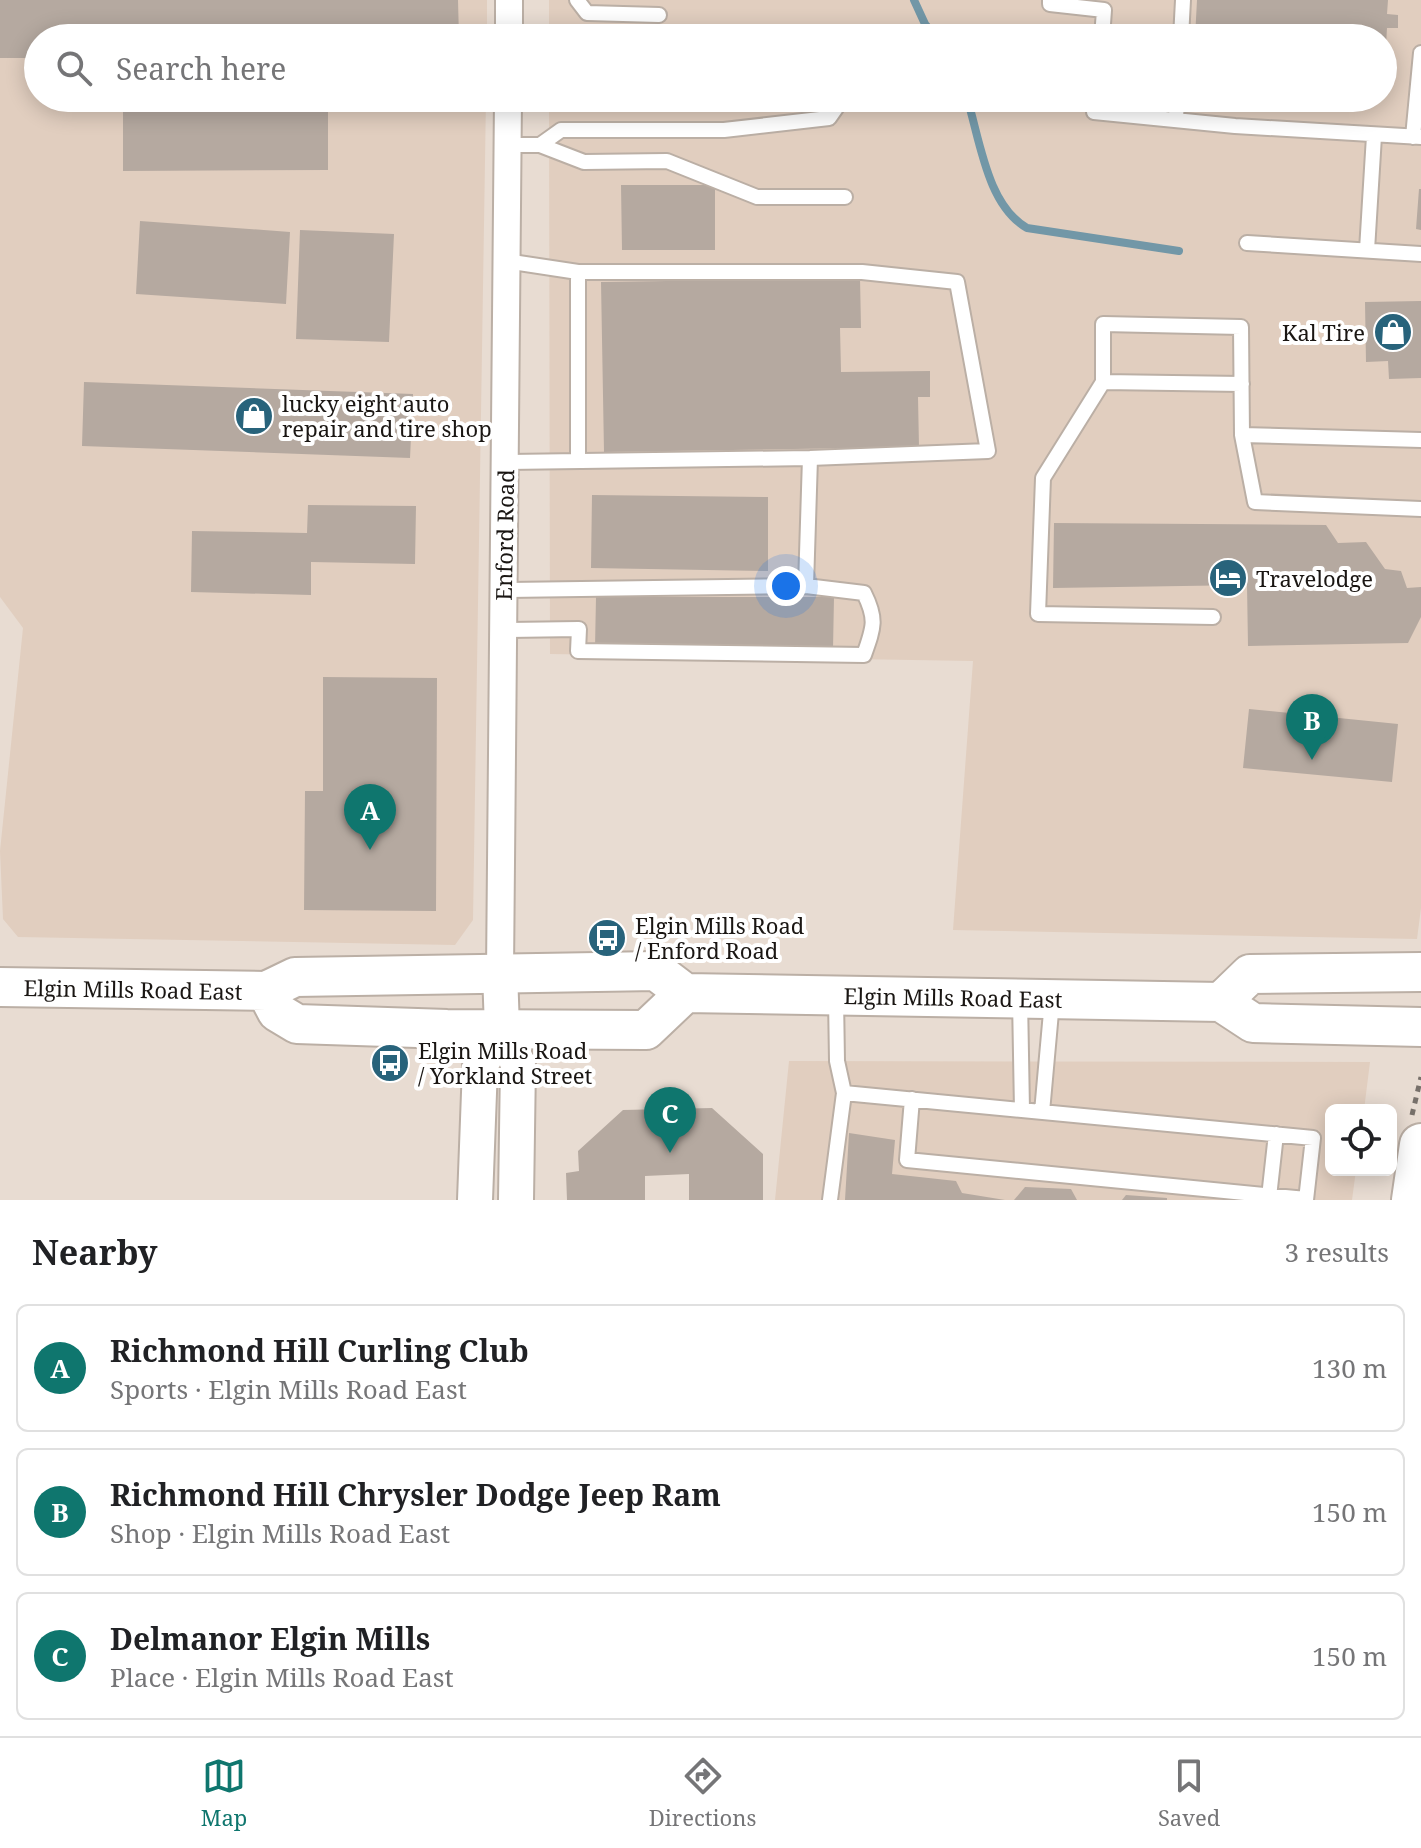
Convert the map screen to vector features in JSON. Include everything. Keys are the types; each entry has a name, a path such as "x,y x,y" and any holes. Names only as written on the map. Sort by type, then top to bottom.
{"main road":[{"name":"Elgin Mills Road East","path":"0,987 266,991 295,977 656,971 685,993 1221,1002"},
{"path":"1421,972 1250,974 1221,1002 1253,1023 1421,1027"},
{"name":"Elgin Mills Road East","path":"266,991 277,1012 297,1024 646,1030 685,993"},
{"path":"1413,1200 1421,1145"}],"street":[{"path":"509,0 509,24"},
{"name":"Enford Road","path":"500,972 508,112"},
{"path":"500,972 502,1028 518,1064 516,1200"},
{"path":"475,1200 480,1066 502,1028"}],"lane":[{"path":"577,0 587,13 659,15"},
{"path":"1050,0 1050,4 1104,10 1103,24"},
{"path":"1182,24 1183,0"},
{"path":"1094,112 1417,137 1421,53"},
{"path":"540,145 561,130 724,130 829,118 833,112"},
{"path":"1176,112 1176,120"},
{"path":"1367,250 1374,136"},
{"path":"508,145 540,145 584,162 667,161 757,197 845,197"},
{"path":"1247,243 1421,254"},
{"path":"505,462 810,458 988,451 957,282 862,272 578,272 506,261"},
{"path":"578,272 578,461"},
{"path":"1213,617 1038,614 1043,478 1103,382 1103,324 1241,327 1242,435 1255,502 1421,509"},
{"path":"1103,382 1242,384"},
{"path":"1242,435 1421,440"},
{"path":"806,586 810,458"},
{"path":"503,590 806,586 864,593 874,613 873,630 864,655 578,651 579,629 503,630"},
{"path":"830,1200 844,1093 837,1061 836,995"},
{"path":"1022,1110 1036,999"},
{"path":"1036,999 1042,1112"},
{"path":"844,1093 912,1099 1313,1138 1306,1199 907,1160 912,1099"},
{"path":"1269,1197 1276,1134"}],"shaded area":[{"path":"0,0 487,0 487,24 24,24 24,112 486,112 473,920 455,945 18,937 3,919 0,851 23,628 0,597"},
{"path":"549,0 1421,0 1421,908 1417,939 953,930 973,661 550,654 549,112 1397,112 1397,24 549,24"},
{"path":"789,1061 1370,1062 1365,1104 1325,1104 1325,1176 1355,1176 1352,1200 775,1200"}],"building":[{"path":"0,0 458,0 459,24 24,24 24,58 0,58"},
{"path":"1197,0 1388,0 1387,14 1398,15 1398,28 1397,24 1196,24"},
{"path":"123,112 328,112 328,170 123,171"},
{"path":"621,185 715,185 715,250 622,250"},
{"path":"1421,189 1421,230 1416,229"},
{"path":"140,221 290,232 286,304 136,294"},
{"path":"300,230 394,234 389,342 296,339"},
{"path":"860,278 861,328 840,328 841,372 930,371 930,397 918,397 919,447 604,452 601,282"},
{"name":"Kal Tire","path":"1421,301 1421,378 1389,379 1388,361 1366,362 1365,302"},
{"path":"84,382 413,394 410,458 82,446"},
{"path":"592,495 768,497 768,571 591,568"},
{"path":"308,505 416,506 415,564 311,562 311,595 191,592 192,531 307,533"},
{"name":"Travelodge","path":"1054,523 1326,525 1338,543 1366,542 1385,569 1401,571 1407,588 1421,587 1421,617 1408,643 1248,646 1247,585 1053,588"},
{"path":"596,597 834,597 833,649 595,648"},
{"path":"323,677 437,678 436,911 304,910 305,791 323,791"},
{"path":"1249,709 1398,724 1392,782 1243,768"},
{"path":"712,1108 763,1154 763,1200 689,1200 689,1174 645,1176 645,1200 567,1200 566,1173 579,1171 578,1151 623,1110"},
{"path":"849,1133 895,1140 892,1174 956,1181 962,1193 1005,1200 845,1200"},
{"path":"1025,1187 1071,1189 1077,1200 1014,1200"},
{"path":"1126,1195 1167,1198 1167,1200 1122,1200"}],"waterway":[{"path":"914,0 925,24"},
{"path":"971,112 994,188 1013,218 1027,228 1179,251"}],"place":[{"name":"Kal Tire","path":"1393,332"},
{"name":"lucky eight auto repair and tire shop","path":"254,416"},
{"name":"Travelodge","path":"1228,578"},
{"name":"Richmond Hill Chrysler Dodge Jeep Ram","path":"1312,760"},
{"name":"Richmond Hill Curling Club","path":"370,850"},
{"name":"Elgin Mills Road / Enford Road","path":"607,938"},
{"name":"Elgin Mills Road / Yorkland Street","path":"390,1063"},
{"name":"Delmanor Elgin Mills","path":"670,1153"}]}
